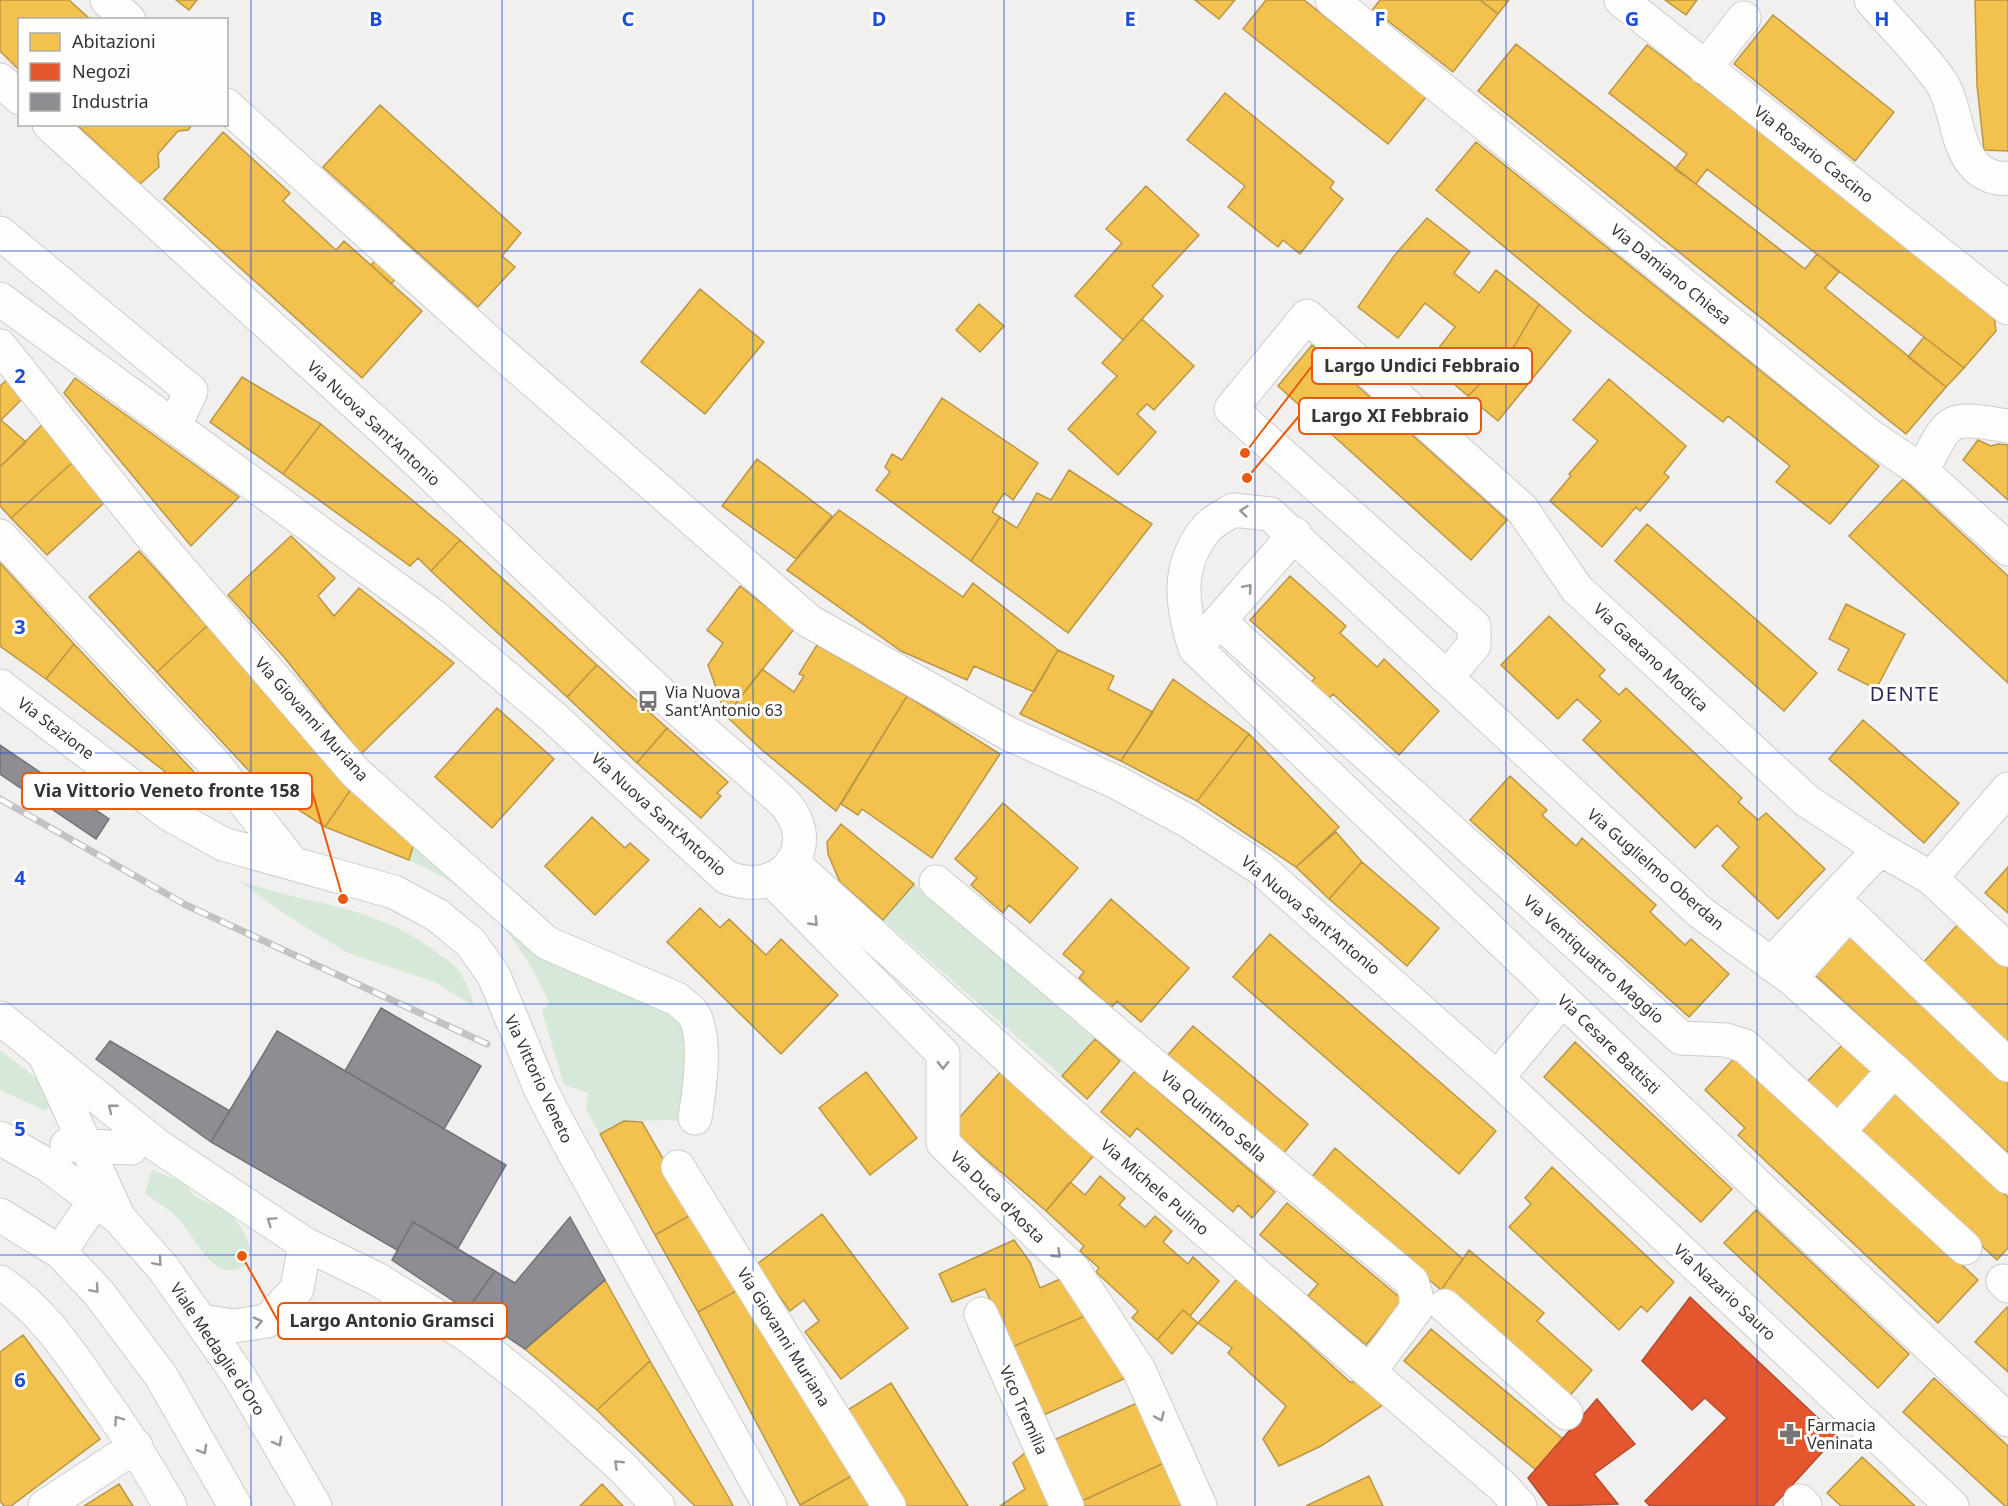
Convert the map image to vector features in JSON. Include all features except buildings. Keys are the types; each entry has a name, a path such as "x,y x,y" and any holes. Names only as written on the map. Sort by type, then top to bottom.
{"street":[{"path":"107,0 127,18"},
{"name":"Via Damiano Chiesa","path":"1332,0 1445,89 1870,436 1922,471 2008,549"},
{"name":"Via Rosario Cascino","path":"1621,0 2008,308"},
{"path":"1871,0 1941,82 1952,103 1964,152 1976,168 1999,179 2008,178"},
{"path":"1705,68 1744,18"},
{"path":"0,80 18,96"},
{"name":"Via Nuova Sant'Antonio","path":"228,107 489,342 809,621 1009,734 1118,783 1188,821 1260,868 1497,1078"},
{"name":"Via Nuova Sant'Antonio","path":"0,299 435,617 552,716 726,877 744,884 783,872 801,838 792,810 667,699 385,431 51,126"},
{"path":"0,232 191,391 175,425"},
{"name":"Via Gaetano Modica","path":"1446,678 1474,645 1474,626 1231,409 1307,316 1522,509 1577,589 1807,801 1880,849 1931,878 2008,950"},
{"name":"Via Giovanni Muriana","path":"0,346 149,533 356,773 547,943 676,999 692,1012 699,1029 701,1082 695,1118"},
{"path":"1922,471 1945,428 1964,419 2008,426"},
{"name":"Via Guglielmo Oberdan","path":"1204,656 1187,624 1182,592 1189,557 1207,527 1233,510 1270,514 1303,542 1446,678 1700,912 1781,971 1894,1070 2008,1177"},
{"path":"0,536 213,762 291,861"},
{"path":"1204,656 1303,542"},
{"name":"Via Ventiquattro Maggio","path":"1227,629 1682,1038 1726,1040 1745,1046 1965,1248"},
{"name":"Via Cesare Battisti","path":"1204,656 1562,1000 2008,1420"},
{"name":"Via Stazione","path":"0,686 169,814"},
{"path":"1931,878 2008,789"},
{"name":"Via Vittorio Veneto","path":"169,814 223,844 291,861 394,892 437,915 471,943 494,976 541,1090 565,1136 770,1506"},
{"path":"1781,971 1880,849"},
{"name":"Via Michele Pulino","path":"783,872 1370,1371 1503,1487 1520,1506"},
{"name":"Via Duca d'Aosta","path":"783,872 943,1054 943,1143 1073,1269 1139,1370 1200,1506"},
{"name":"Via Quintino Sella","path":"936,882 1412,1282 1416,1294 1416,1309 1370,1371"},
{"path":"1781,971 1849,913 2008,1065"},
{"path":"1497,1078 1562,1000"},
{"path":"0,1018 44,1054 145,1147 305,1244 377,1279 470,1336 539,1392 622,1467 658,1506"},
{"path":"44,1054 108,1206"},
{"path":"1838,1132 1894,1070"},
{"name":"Via Nazario Sauro","path":"1497,1078 1952,1506"},
{"path":"0,1136 85,1147 145,1147"},
{"path":"0,1136 108,1206"},
{"path":"60,1252 108,1206 118,1167 145,1147"},
{"name":"Via Giovanni Muriana","path":"678,1167 889,1506"},
{"name":"Viale Medaglie d'Oro","path":"108,1206 164,1269 201,1321 260,1409 315,1506"},
{"path":"0,1215 60,1252 98,1292 161,1376 235,1506"},
{"path":"201,1321 234,1326 267,1321 297,1289 305,1244"},
{"path":"0,1282 24,1298 59,1337 136,1446 170,1506"},
{"path":"1445,1306 1566,1413"},
{"name":"Vico Tremilia","path":"981,1314 1067,1506"},
{"path":"45,1506 136,1446"}],"green space":[{"path":"414,843 665,1003 682,1021 688,1045 686,1115 679,1120 624,1121 600,1134 586,1110 588,1093 564,1085 542,1011 549,1003 524,955 510,935 476,900 434,872 409,860"},
{"path":"238,880 362,914 409,934 459,970 475,1007 435,982 348,953 286,915"},
{"path":"914,884 1095,1039 1062,1076 883,920"},
{"path":"0,1050 57,1094 46,1111 0,1090"},
{"path":"152,1170 184,1183 196,1197 230,1212 243,1231 251,1249 249,1263 237,1269 227,1270 218,1267 210,1260 177,1218 145,1193"}],"railway":[{"path":"0,799 186,905 487,1044"}],"place":[{"name":"Largo Undici Febbraio","path":"1245,453"},
{"name":"Largo XI Febbraio","path":"1247,478"},
{"name":"Via Nuova Sant'Antonio 63","path":"648,701"},
{"name":"Via Vittorio Veneto fronte 158","path":"343,899"},
{"name":"Largo Antonio Gramsci","path":"242,1256"},
{"name":"Farmacia Veninata","path":"1790,1434"}],"district":[{"name":"DENTE","path":"1905,694"}]}
